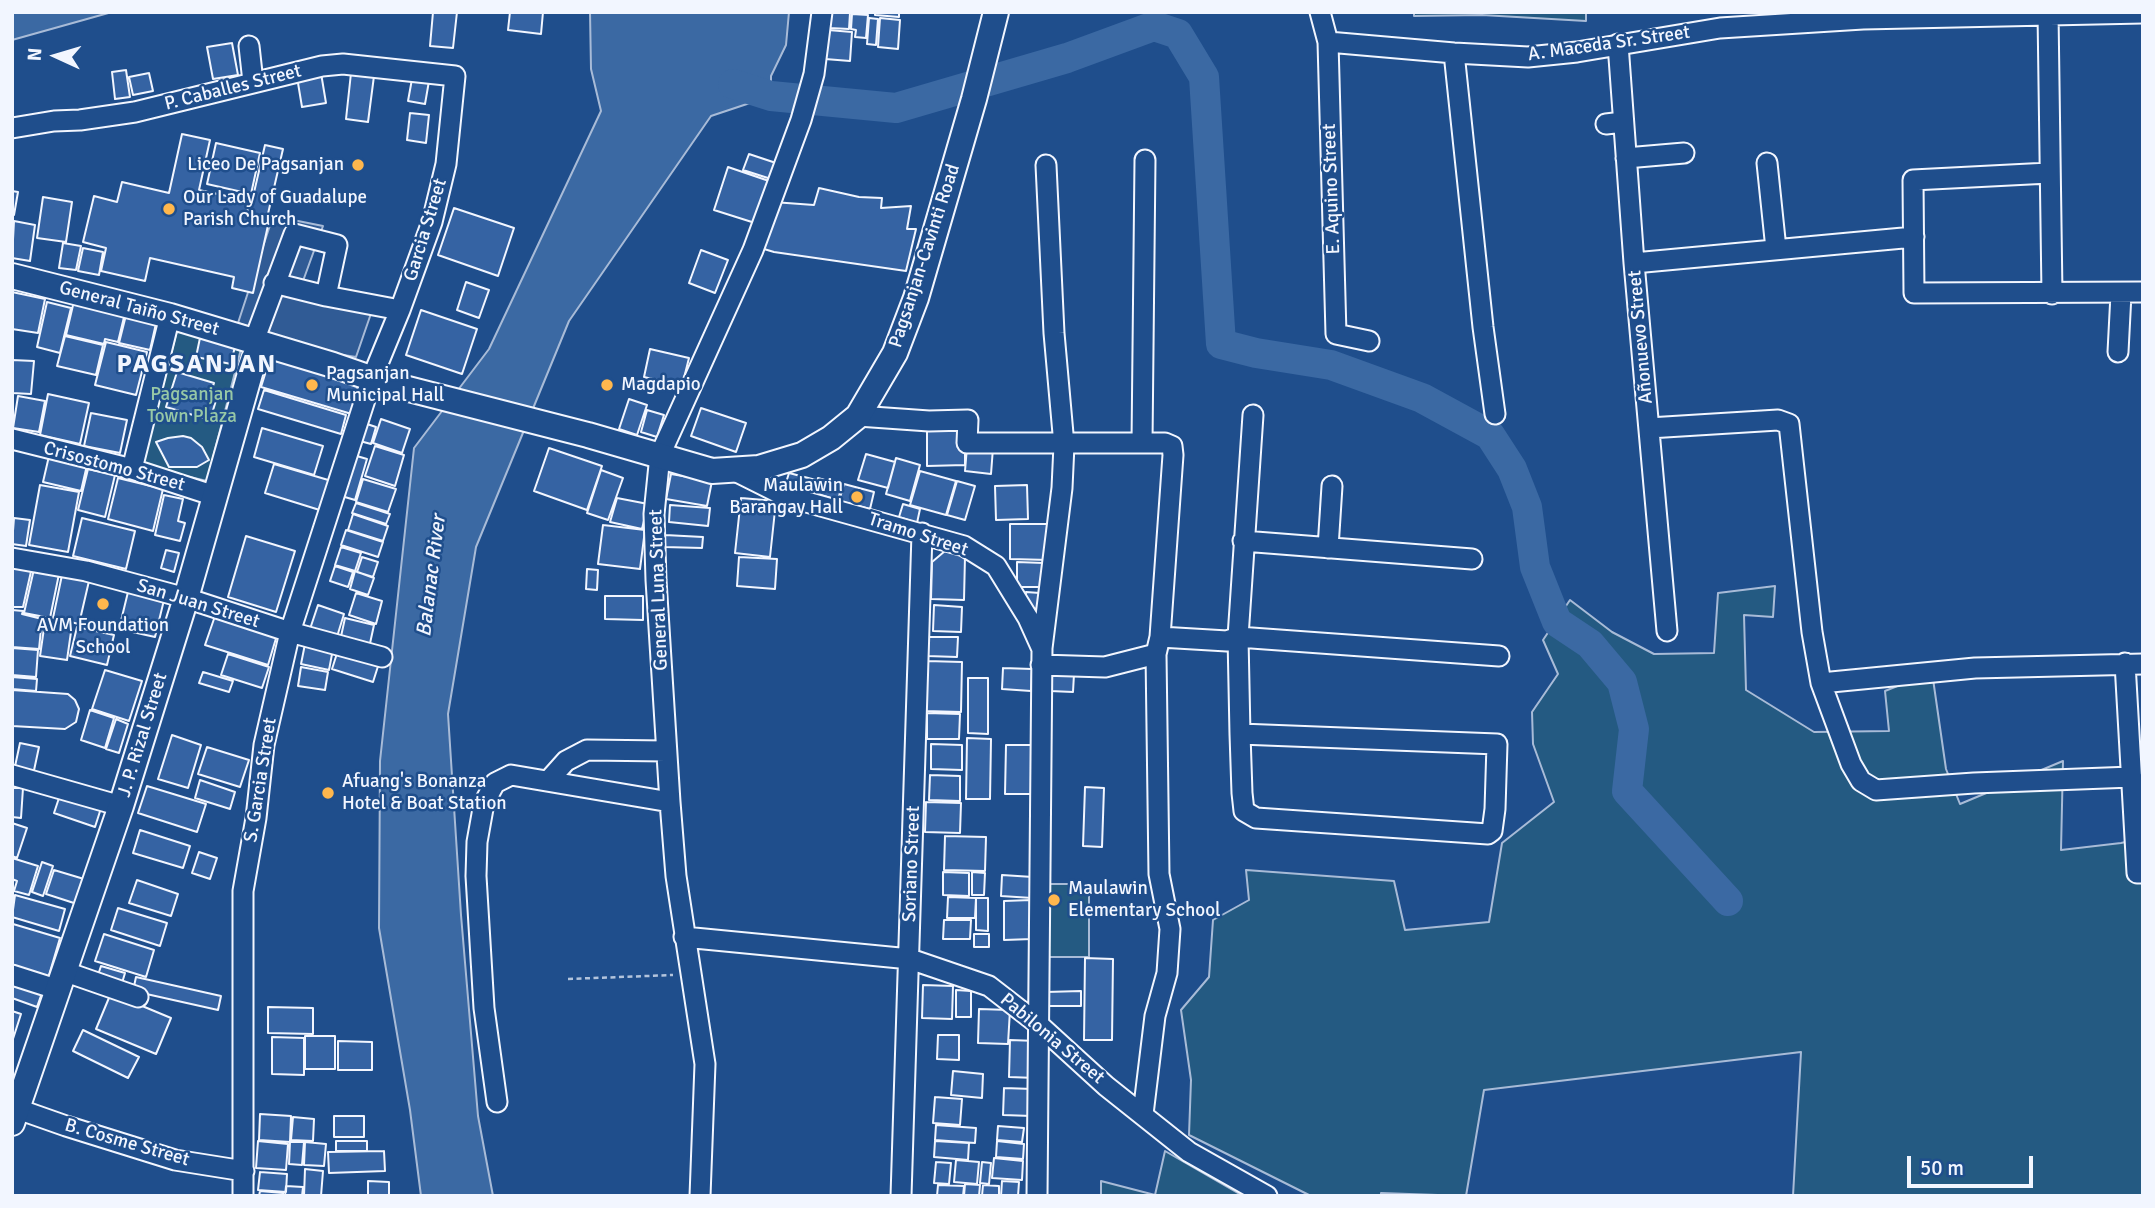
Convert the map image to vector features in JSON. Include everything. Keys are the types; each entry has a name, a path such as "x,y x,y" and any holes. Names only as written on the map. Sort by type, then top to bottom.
{"main road":[{"name":"Pagsanjan-Cavinti Road","path":"588,435 712,471 735,471 759,468 802,455 831,438 859,416 895,353 916,298 974,99 996,12"},
{"name":"General Taiño Street","path":"12,276 170,316 379,380 588,435"},
{"name":"J. P. Rizal Street","path":"14,1113 121,806 186,598 257,342"}],"street":[{"name":"General Luna Street","path":"700,1196 705,1064 676,876 666,751 654,514 660,455 753,250 814,75 822,12"},
{"name":"E. Aquino Street","path":"1320,12 1328,42 1336,334 1369,341"},
{"path":"2048,13 2052,293"},
{"name":"A. Maceda Sr. Street","path":"1328,42 1528,57 1577,52 1720,28 1863,19 2143,13"},
{"name":"Añonuevo Street","path":"1618,44 1615,123 1626,158 1667,631"},
{"path":"249,46 253,82"},
{"path":"1454,53 1483,327 1495,414"},
{"name":"P. Caballes Street","path":"12,128 135,112 322,65 343,64 454,76"},
{"name":"Garcia Street","path":"379,380 400,310 432,222 446,164 454,76"},
{"path":"1626,158 1684,153"},
{"path":"1142,443 1145,160"},
{"path":"1768,163 1776,248"},
{"path":"1037,1196 1042,657 1062,488 1064,445 1054,333 1046,165"},
{"path":"2049,173 1913,180 1914,293 2143,292"},
{"path":"257,342 274,283 293,234 337,245 326,296"},
{"path":"1634,263 1914,237"},
{"path":"274,283 400,310"},
{"path":"2118,352 2121,294"},
{"path":"132,469 170,316"},
{"name":"S. Garcia Street","path":"243,1196 243,891 256,818 264,745 290,632 379,380"},
{"path":"1240,734 1497,744 1492,831 1488,834 1255,818 1244,811 1240,734 1238,637 1253,415"},
{"path":"859,416 929,421 968,420 967,443 1165,443 1172,446 1158,646 1159,874 1170,929 1167,973 1155,1016 1143,1114"},
{"path":"1649,428 1778,420 1789,424 1812,632 1821,683 1851,764 1861,780 1876,790 2132,776"},
{"name":"Crisostomo Street","path":"12,439 132,469 215,496"},
{"name":"Tramo Street","path":"735,471 785,496 964,546 996,566 1028,618 1042,657"},
{"path":"1328,548 1332,486"},
{"name":"Soriano Street","path":"901,1196 922,533"},
{"path":"1243,541 1472,559"},
{"name":"San Juan Street","path":"12,558 86,571 382,657"},
{"path":"1042,657 1105,667 1158,646 1227,641 1238,637 1499,656"},
{"path":"1821,683 1975,668 2134,664 2132,776 2140,873"},
{"path":"549,780 566,761 587,750 666,751"},
{"path":"12,775 121,806"},
{"path":"497,1102 483,995 477,917 477,842 484,803 495,783 511,775 670,802"},
{"name":"Pabilonia Street","path":"684,937 910,960 989,985 1189,1152 1267,1196"},
{"path":"12,975 62,981 138,997"},
{"name":"B. Cosme Street","path":"14,1113 175,1160 244,1171"}],"path":[{"path":"568,979 665,974 691,978"}],"green space":[{"path":"1414,12 1586,12 1586,21 1482,15 1414,16"},
{"name":"Pagsanjan Town Plaza","path":"177,331 242,345 207,481 142,466"},
{"path":"1775,586 1773,617 1744,615 1746,690 1814,732 1889,731 1885,691 1932,672 1946,769 1960,804 2063,761 2061,850 2143,838 2143,1196 1793,1196 1801,1052 1484,1090 1466,1196 1381,1193 1381,1196 1311,1196 1189,1135 1191,1080 1181,1010 1209,977 1213,920 1249,900 1246,870 1394,881 1405,930 1489,922 1502,843 1554,802 1533,744 1532,712 1558,674 1543,640 1570,600 1612,632 1654,654 1714,653 1718,593"},
{"path":"1049,884 1089,884 1089,957 1049,957"},
{"path":"1165,1151 1243,1196 1101,1196 1101,1181 1155,1195"}],"shaded area":[{"path":"273,216 323,226 303,281 376,299 356,357 318,351 238,323"}],"water":[{"path":"12,12 112,12 12,40"},
{"name":"Balanac River","path":"590,12 789,12 786,45 771,76 771,96 711,116 569,321 476,547 448,714 478,1116 493,1196 421,1196 410,1110 379,928 380,761 414,448 489,349 601,111 591,69"}],"building":[{"path":"433,12 457,12 453,48 430,46"},
{"path":"510,12 543,12 541,34 508,30"},
{"path":"830,12 850,13 849,29 829,28"},
{"path":"875,12 899,12 899,17 875,15"},
{"path":"852,14 868,15 866,38 855,37 856,30 851,29"},
{"path":"869,18 878,19 876,45 867,44"},
{"path":"880,18 900,20 898,49 878,47"},
{"path":"828,30 852,32 850,61 825,59"},
{"path":"232,43 238,75 213,79 207,47"},
{"path":"126,70 130,97 115,99 112,72"},
{"path":"149,73 153,91 133,95 129,77"},
{"path":"321,73 326,103 302,107 297,77"},
{"path":"351,73 374,76 368,122 346,119"},
{"path":"412,79 429,81 425,104 408,101"},
{"path":"410,113 429,115 426,143 407,140"},
{"name":"Our Lady of Guadalupe Parish Church","path":"182,134 210,140 199,190 250,201 246,216 269,221 253,293 232,288 234,277 150,258 145,281 101,271 106,248 83,242 94,196 117,202 122,182 169,193"},
{"path":"216,143 260,153 251,194 207,184"},
{"path":"265,145 283,149 267,218 249,214"},
{"path":"749,154 776,163 771,179 743,170"},
{"path":"728,167 769,181 755,223 714,210"},
{"path":"819,188 859,197 882,198 881,208 911,206 907,229 916,229 906,271 764,249 773,202 814,205"},
{"path":"12,191 18,192 14,215 12,215"},
{"path":"43,197 72,202 66,242 37,238"},
{"path":"454,208 514,228 498,276 438,255"},
{"path":"14,221 35,225 30,261 12,258"},
{"path":"63,243 81,246 76,270 59,268"},
{"path":"83,248 103,252 99,275 78,271"},
{"path":"701,250 728,260 715,293 689,283"},
{"path":"466,282 489,290 479,318 457,310"},
{"path":"12,292 45,299 38,333 12,329"},
{"path":"74,301 125,313 118,342 105,339 104,344 66,335"},
{"path":"47,302 71,308 60,353 37,347"},
{"path":"421,310 477,329 462,374 406,355"},
{"path":"127,311 157,319 150,350 119,343"},
{"path":"65,336 103,345 96,375 57,366"},
{"path":"200,338 235,346 231,364 196,357"},
{"path":"106,342 147,352 136,395 95,385"},
{"path":"650,349 689,358 682,386 644,377"},
{"name":"Pagsanjan Municipal Hall","path":"271,355 363,382 355,415 261,387"},
{"path":"12,360 34,361 31,394 12,393"},
{"path":"177,372 214,383 211,392 218,394 210,420 166,407"},
{"path":"264,390 346,415 341,434 258,409"},
{"path":"48,394 89,403 80,444 40,435"},
{"path":"18,396 45,401 39,432 13,428"},
{"path":"629,399 647,405 637,435 619,429"},
{"path":"701,408 746,423 736,452 691,436"},
{"path":"647,410 664,415 657,437 641,432"},
{"path":"91,413 127,420 120,453 84,446"},
{"path":"381,419 410,429 402,453 373,443"},
{"path":"361,422 376,427 371,444 356,440"},
{"path":"262,428 323,446 314,475 254,457"},
{"path":"927,428 965,428 965,465 927,466"},
{"path":"183,436 191,438 202,447 209,460 197,467 169,467 156,442"},
{"path":"375,446 404,455 395,486 365,476"},
{"path":"967,447 993,448 991,474 965,471"},
{"path":"549,448 602,466 587,510 534,491"},
{"path":"350,454 367,459 355,500 338,495"},
{"path":"866,454 895,462 888,488 858,480"},
{"path":"49,456 87,465 81,491 43,482"},
{"path":"896,458 920,465 910,501 886,494"},
{"path":"274,464 335,482 326,512 265,493"},
{"path":"88,469 115,475 105,517 78,510"},
{"path":"601,470 623,478 608,520 587,513"},
{"path":"920,471 956,481 946,515 910,505"},
{"path":"789,473 816,480 813,493 785,486"},
{"path":"671,474 712,481 707,506 666,499"},
{"path":"118,478 163,489 153,531 108,519"},
{"path":"818,478 842,485 838,500 814,493"},
{"path":"363,479 396,489 388,512 356,502"},
{"path":"957,481 975,486 965,520 947,515"},
{"name":"Maulawin Barangay Hall","path":"844,484 874,492 870,509 839,501"},
{"path":"40,485 79,492 68,552 29,545"},
{"path":"1027,485 1028,519 996,520 995,486"},
{"path":"164,495 183,499 178,521 185,523 180,541 155,535"},
{"path":"617,498 648,504 642,529 610,522"},
{"path":"741,498 776,501 770,557 735,553"},
{"path":"356,503 390,514 386,524 352,513"},
{"path":"903,504 920,509 917,523 899,517"},
{"path":"670,505 710,508 708,526 669,522"},
{"path":"353,514 388,526 383,541 348,530"},
{"path":"14,518 30,520 26,546 12,544"},
{"path":"82,518 135,531 126,569 73,556"},
{"path":"1010,524 1049,524 1049,560 1010,559"},
{"path":"603,525 645,530 640,569 598,564"},
{"path":"346,530 383,542 378,557 341,545"},
{"path":"665,535 703,537 702,548 664,547"},
{"path":"246,536 295,551 276,612 228,597"},
{"path":"341,547 361,553 355,571 335,565"},
{"path":"166,550 179,553 174,572 161,568"},
{"path":"945,551 965,556 964,600 931,599 932,562"},
{"path":"362,557 378,562 373,577 357,572"},
{"path":"739,557 777,559 775,589 737,586"},
{"path":"1017,562 1044,563 1044,587 1017,587"},
{"path":"12,563 32,567 23,607 12,607"},
{"path":"335,566 353,572 348,587 330,581"},
{"path":"34,569 59,574 50,618 24,613"},
{"path":"587,569 598,570 597,590 586,589"},
{"path":"355,571 374,578 368,595 350,589"},
{"path":"62,575 89,581 79,624 53,618"},
{"path":"128,592 164,600 155,637 119,629"},
{"path":"1026,592 1040,593 1040,609 1025,608"},
{"path":"356,593 382,601 376,624 349,615"},
{"path":"605,596 643,596 643,620 605,619"},
{"path":"318,605 344,614 336,640 309,632"},
{"path":"934,605 962,607 961,632 933,631"},
{"path":"12,610 23,611 22,614 42,619 39,649 12,647"},
{"path":"215,616 277,635 268,665 205,645"},
{"path":"345,618 374,625 369,648 340,641"},
{"path":"45,621 72,625 67,660 40,656"},
{"path":"77,627 114,635 107,665 70,656"},
{"path":"928,637 958,637 957,657 927,656"},
{"path":"305,644 333,649 329,670 301,664"},
{"path":"339,647 380,660 373,682 332,669"},
{"path":"12,648 38,650 36,677 12,675"},
{"path":"228,654 269,667 262,688 221,675"},
{"path":"927,661 962,662 961,712 925,711"},
{"path":"301,667 328,672 325,690 298,686"},
{"path":"1003,668 1032,669 1031,691 1002,689"},
{"path":"105,670 142,681 129,721 92,709"},
{"path":"203,672 233,681 229,692 199,683"},
{"path":"1051,673 1074,674 1073,692 1050,691"},
{"path":"12,677 37,679 36,691 12,689"},
{"path":"968,678 988,678 988,734 968,733"},
{"path":"12,690 68,694 79,709 76,722 65,729 12,726"},
{"path":"90,710 114,718 105,748 81,740"},
{"path":"927,713 960,714 959,739 927,739"},
{"path":"116,719 128,724 119,753 106,749"},
{"path":"172,735 201,745 188,788 158,779"},
{"path":"967,738 991,739 990,799 966,799"},
{"path":"20,743 39,747 33,775 14,771"},
{"path":"931,744 962,745 962,770 931,769"},
{"path":"1006,745 1034,745 1033,794 1005,794"},
{"path":"207,747 249,760 240,787 198,774"},
{"path":"930,775 960,776 960,801 929,800"},
{"path":"200,780 235,792 230,809 195,798"},
{"path":"147,786 206,804 197,832 138,813"},
{"path":"1085,787 1104,788 1102,847 1083,846"},
{"path":"12,788 23,788 21,818 12,817"},
{"path":"61,792 102,805 95,827 54,813"},
{"path":"926,802 961,803 960,833 925,832"},
{"path":"12,823 27,828 17,858 12,856"},
{"path":"140,830 190,846 183,868 133,853"},
{"path":"945,836 986,837 985,871 944,870"},
{"path":"199,852 217,858 210,879 192,873"},
{"path":"12,858 38,866 29,895 14,891 17,881 12,879"},
{"path":"42,862 53,866 43,896 32,892"},
{"path":"54,870 84,879 77,904 46,894"},
{"path":"943,872 969,873 969,896 943,895"},
{"path":"972,872 985,873 984,895 972,895"},
{"path":"1002,875 1033,877 1032,898 1001,896"},
{"path":"137,880 178,894 171,916 129,903"},
{"path":"15,895 65,909 59,931 12,917"},
{"path":"948,897 976,898 975,918 947,918"},
{"path":"976,898 988,898 988,931 976,930"},
{"path":"1031,900 1032,939 1004,940 1004,901"},
{"path":"118,908 167,923 160,946 111,930"},
{"path":"944,920 971,920 970,939 943,939"},
{"path":"13,924 60,938 47,982 12,971"},
{"path":"104,934 154,950 146,977 95,961"},
{"path":"974,934 989,934 989,947 974,947"},
{"path":"1085,958 1113,959 1112,1040 1084,1040"},
{"path":"101,966 125,973 122,983 98,975"},
{"path":"136,977 221,996 218,1010 133,991"},
{"path":"12,979 43,990 37,1007 12,998"},
{"path":"923,985 953,986 952,1019 922,1018"},
{"path":"956,990 971,991 971,1017 956,1017"},
{"path":"1081,991 1081,1006 1047,1006 1046,992"},
{"path":"111,993 171,1018 156,1054 96,1029"},
{"path":"268,1007 313,1008 313,1034 268,1033"},
{"path":"979,1009 1010,1010 1008,1044 978,1043"},
{"path":"12,1011 21,1014 12,1042"},
{"path":"83,1030 139,1057 128,1078 73,1051"},
{"path":"938,1035 959,1035 959,1060 937,1059"},
{"path":"305,1036 335,1036 335,1069 305,1069"},
{"path":"272,1037 304,1038 304,1075 272,1074"},
{"path":"1010,1040 1037,1041 1036,1078 1009,1077"},
{"path":"338,1041 372,1042 372,1070 338,1070"},
{"path":"953,1071 983,1074 982,1098 951,1095"},
{"path":"1004,1088 1033,1089 1032,1116 1003,1115"},
{"path":"935,1097 962,1099 960,1125 933,1123"},
{"path":"260,1114 291,1116 290,1142 259,1140"},
{"path":"334,1116 364,1116 364,1137 334,1137"},
{"path":"293,1117 314,1119 313,1141 291,1140"},
{"path":"936,1125 976,1128 975,1143 935,1140"},
{"path":"998,1126 1024,1128 1022,1142 997,1140"},
{"path":"258,1141 288,1144 286,1170 256,1168"},
{"path":"336,1141 367,1141 367,1151 336,1151"},
{"path":"935,1141 969,1143 968,1160 934,1157"},
{"path":"997,1141 1024,1144 1023,1159 996,1157"},
{"path":"290,1142 304,1142 302,1165 289,1164"},
{"path":"305,1142 326,1144 324,1166 304,1165"},
{"path":"384,1151 385,1171 329,1173 328,1152"},
{"path":"994,1158 1023,1161 1022,1180 992,1178"},
{"path":"956,1160 979,1162 977,1184 954,1182"},
{"path":"936,1162 951,1163 949,1184 934,1183"},
{"path":"982,1162 991,1163 989,1184 980,1183"},
{"path":"305,1169 323,1171 321,1196 304,1196"},
{"path":"260,1172 287,1174 286,1192 258,1190"},
{"path":"368,1181 389,1182 389,1196 368,1196"},
{"path":"1002,1181 1019,1182 1018,1196 1001,1196"},
{"path":"965,1184 980,1185 979,1196 964,1196"},
{"path":"938,1185 964,1186 963,1196 937,1196"},
{"path":"983,1185 999,1186 999,1196 982,1196"},
{"path":"286,1186 303,1187 302,1196 285,1196"},
{"path":"260,1191 283,1193 283,1196 259,1196"}],"waterway":[{"path":"733,84 771,96 896,108 1067,58 1154,26 1178,34 1204,77 1221,344 1256,353 1331,365 1422,398 1490,435 1512,469 1527,507 1535,567 1557,622 1590,644 1622,682 1634,729 1627,791 1728,901"}],"place":[{"name":"Liceo De Pagsanjan","path":"358,165"},
{"name":"Our Lady of Guadalupe Parish Church","path":"169,209"},
{"name":"Pagsanjan Municipal Hall","path":"312,385"},
{"name":"Magdapio","path":"607,385"},
{"name":"Maulawin Barangay Hall","path":"857,497"},
{"name":"AVM Foundation School","path":"103,604"},
{"name":"Afuang's Bonanza Hotel & Boat Station","path":"328,793"},
{"name":"Maulawin Elementary School","path":"1054,900"}],"district":[{"name":"PAGSANJAN","path":"197,365"}]}
